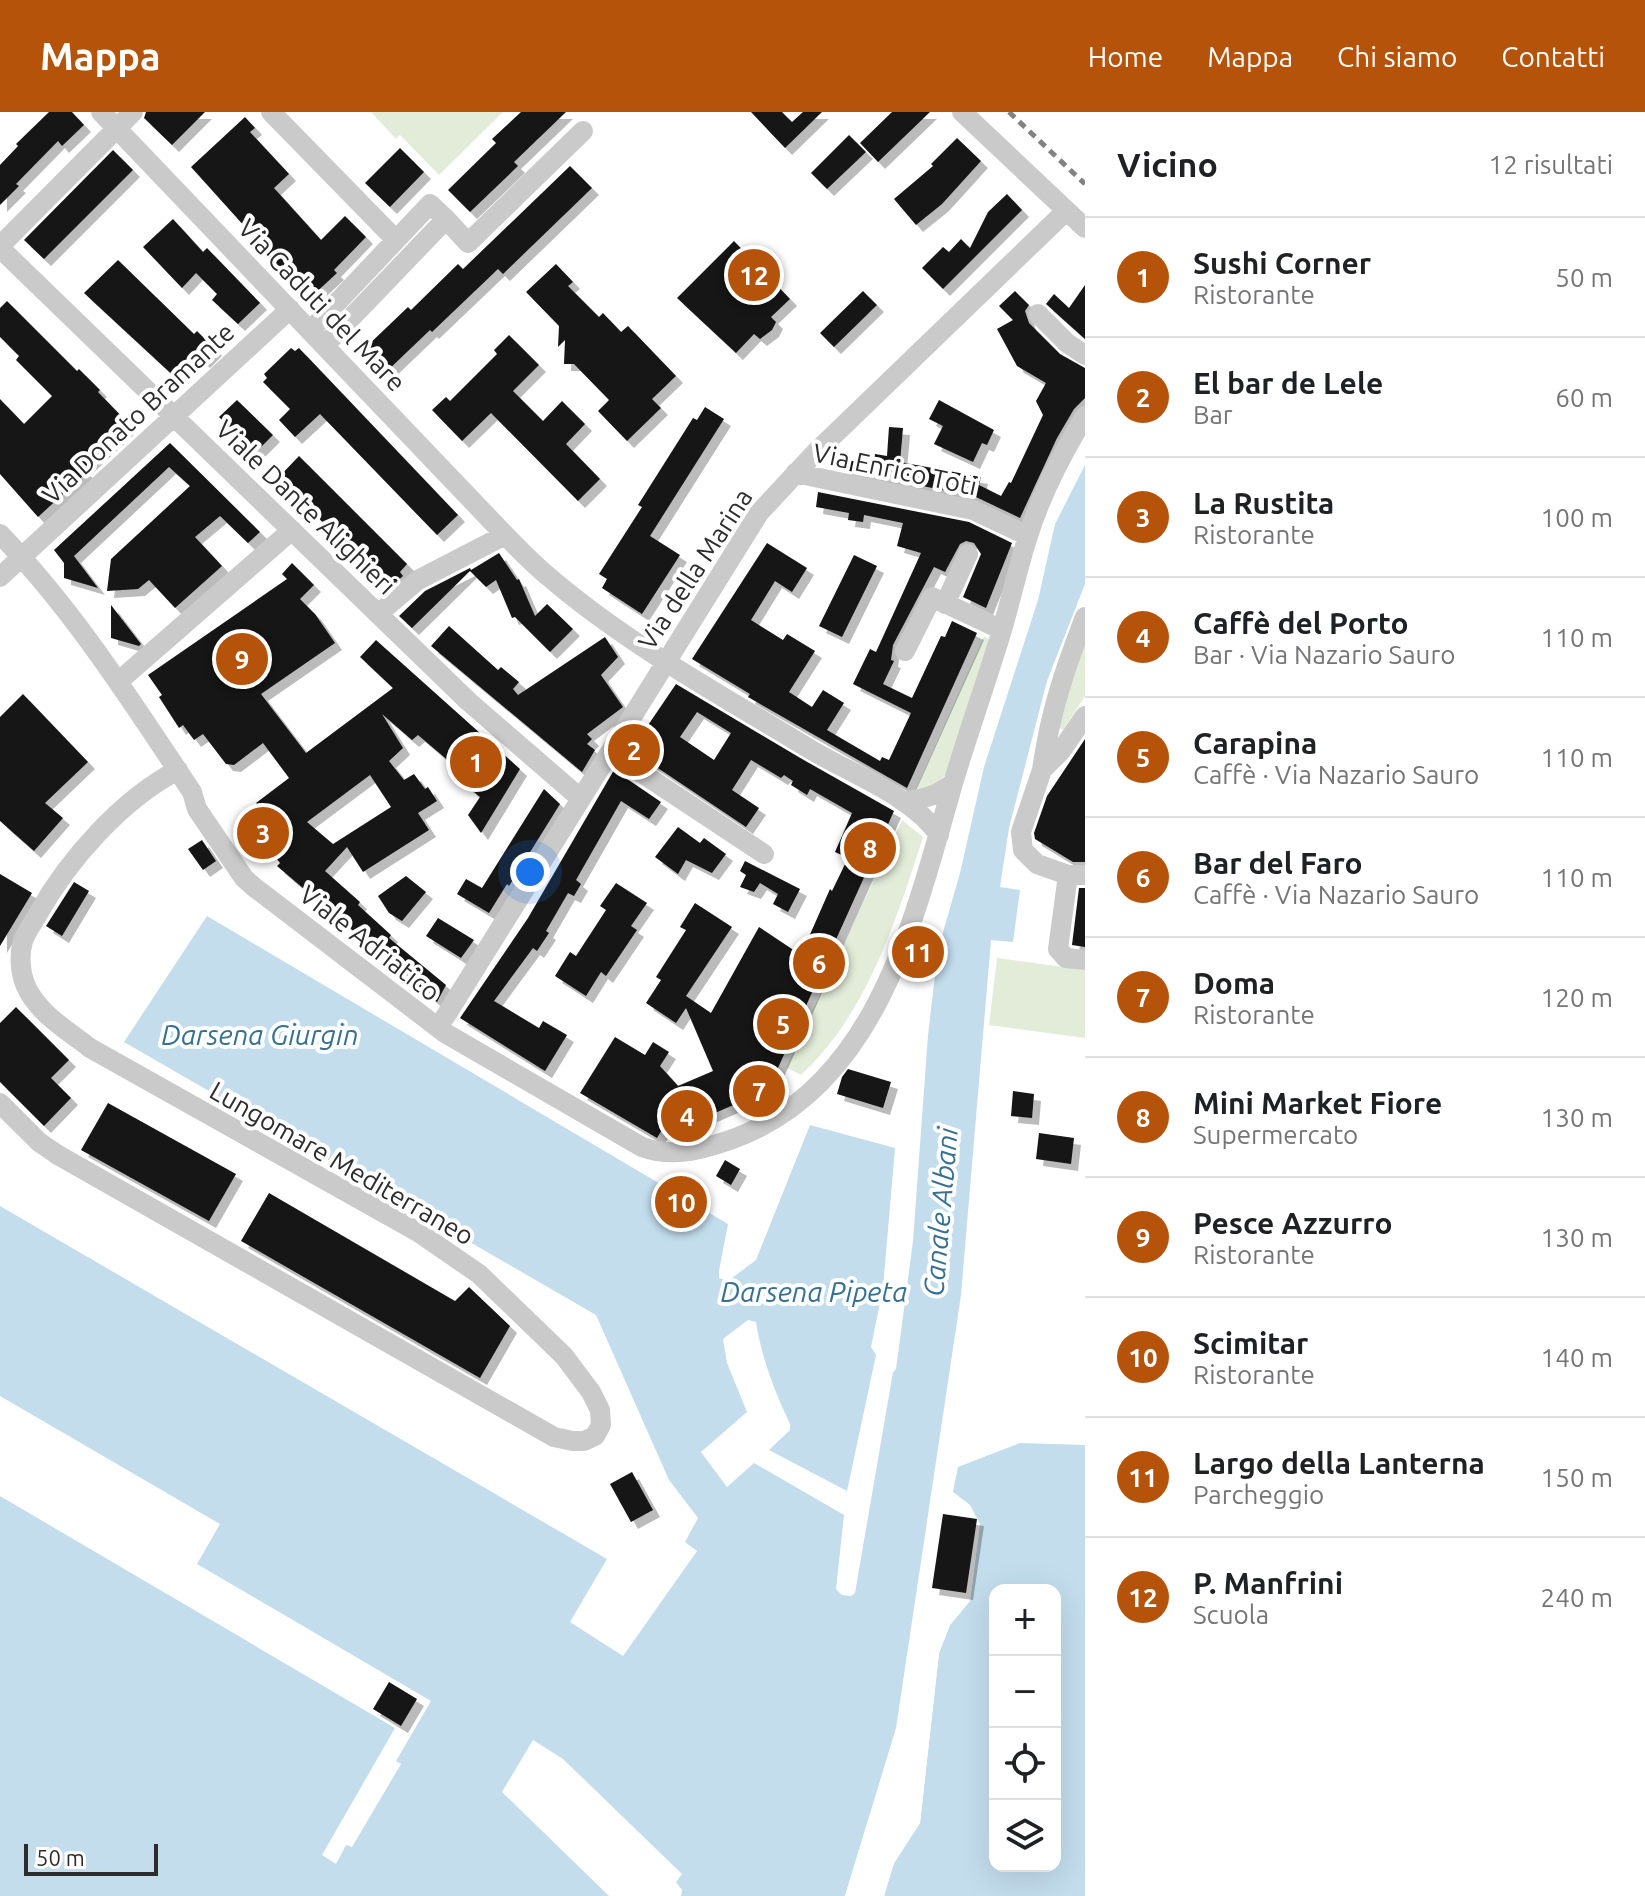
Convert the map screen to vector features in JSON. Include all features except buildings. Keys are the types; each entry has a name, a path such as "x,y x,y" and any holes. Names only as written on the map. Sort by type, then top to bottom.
{"street":[{"name":"Via Caduti del Mare","path":"101,112 548,577 667,660 841,768 904,801 931,823 939,835"},
{"path":"0,247 133,112"},
{"path":"962,112 1085,228"},
{"path":"274,113 396,240"},
{"path":"318,337 396,240 430,204 468,243 583,131"},
{"name":"Via della Marina","path":"445,1017 759,513 795,473 1066,211"},
{"path":"318,337 446,219"},
{"name":"Viale Dante Alighieri","path":"0,247 468,701 580,798"},
{"name":"Via Donato Bramante","path":"22,557 290,309"},
{"path":"1038,314 1067,343 1085,355"},
{"path":"939,835 1028,536 1041,500 1085,416"},
{"name":"Via Enrico Toti","path":"795,473 973,510 1028,536"},
{"path":"119,681 292,530"},
{"name":"Viale Adriatico","path":"0,534 62,603 119,681 192,792 197,809 244,878 445,1033 629,1140 656,1152 671,1154 724,1142 767,1123 803,1099 840,1063 867,1024 886,985 939,835"},
{"path":"378,614 418,580 505,535"},
{"path":"945,604 968,554"},
{"path":"0,577 22,557"},
{"path":"905,651 932,597 1002,630"},
{"path":"1085,617 1059,685 1048,724 1042,770 1021,832 1023,850 1037,864 1076,875 1058,949 1066,958 1085,960"},
{"path":"1042,770 1061,751 1085,716"},
{"path":"610,752 764,854"},
{"name":"Lungomare Mediterraneo","path":"0,1103 39,1142 58,1155 554,1437 584,1441 595,1436 601,1425 600,1410 591,1392 564,1356 479,1274 418,1232 90,1048 48,1016 25,986 20,961 23,940 52,890 89,845 133,800 178,770"},
{"path":"904,801 939,795 953,783"}],"green space":[{"path":"371,112 503,112 439,175 400,135 396,139"},
{"path":"984,636 990,640 948,772 935,786 916,789"},
{"path":"1085,643 1085,696 1063,730 1056,726"},
{"path":"902,820 923,837 890,933 877,965 844,1024 801,1075 786,1067"},
{"path":"997,958 1085,970 1085,1038 989,1025"}],"water":[{"path":"1085,465 1085,584 1047,681 1009,828 1000,887 1020,890 1013,942 991,940 961,1295 896,1728 845,1896 681,1896 682,1890 676,1882 682,1874 563,1759 533,1740 502,1792 609,1896 0,1896 0,1496 395,1728 322,1855 336,1864 346,1845 352,1847 401,1764 396,1761 431,1701 197,1564 220,1524 0,1396 0,1206 607,1559 570,1622 623,1656 697,1551 685,1542 698,1518 669,1480 596,1315 124,1042 207,916 728,1224 719,1278 728,1281 756,1260 810,1125 895,1148 883,1288 871,1347 876,1355 847,1491 769,1450 790,1430 790,1424 769,1374 756,1322 748,1320 723,1339 727,1363 747,1412 701,1452 727,1487 754,1463 844,1515 836,1589 842,1595 855,1593 893,1372 896,1369 913,1241 928,1035 938,950 960,873 984,767 1038,600 1055,524"},
{"path":"1020,1443 1085,1445 1085,1896 884,1896 894,1863 920,1823 939,1653 950,1625 970,1601 980,1524 970,1505 953,1492 958,1467"}],"pier":[{"path":"980,1524 970,1601 950,1625 939,1653 920,1823 894,1863 884,1896 880,1896 890,1861 916,1821 935,1652 947,1623 968,1596"},
{"path":"870,1814 872,1821 849,1896 845,1896"}],"railway":[{"path":"1009,112 1085,184"}],"place":[{"name":"P. Manfrini","path":"754,275"},
{"name":"Pesce Azzurro","path":"242,659"},
{"name":"El bar de Lele","path":"634,750"},
{"name":"Sushi Corner","path":"476,762"},
{"name":"La Rustita","path":"263,833"},
{"name":"Mini Market Fiore","path":"870,848"},
{"name":"Largo della Lanterna","path":"918,952"},
{"name":"Bar del Faro","path":"819,963"},
{"name":"Carapina","path":"783,1024"},
{"name":"Doma","path":"759,1091"},
{"name":"Caffè del Porto","path":"687,1116"},
{"name":"Scimitar","path":"681,1202"}],"water label":[{"name":"Darsena Giurgin","path":"260,1034"},
{"name":"Canale Albani","path":"940,1212"},
{"name":"Darsena Pipeta","path":"814,1291"}]}
